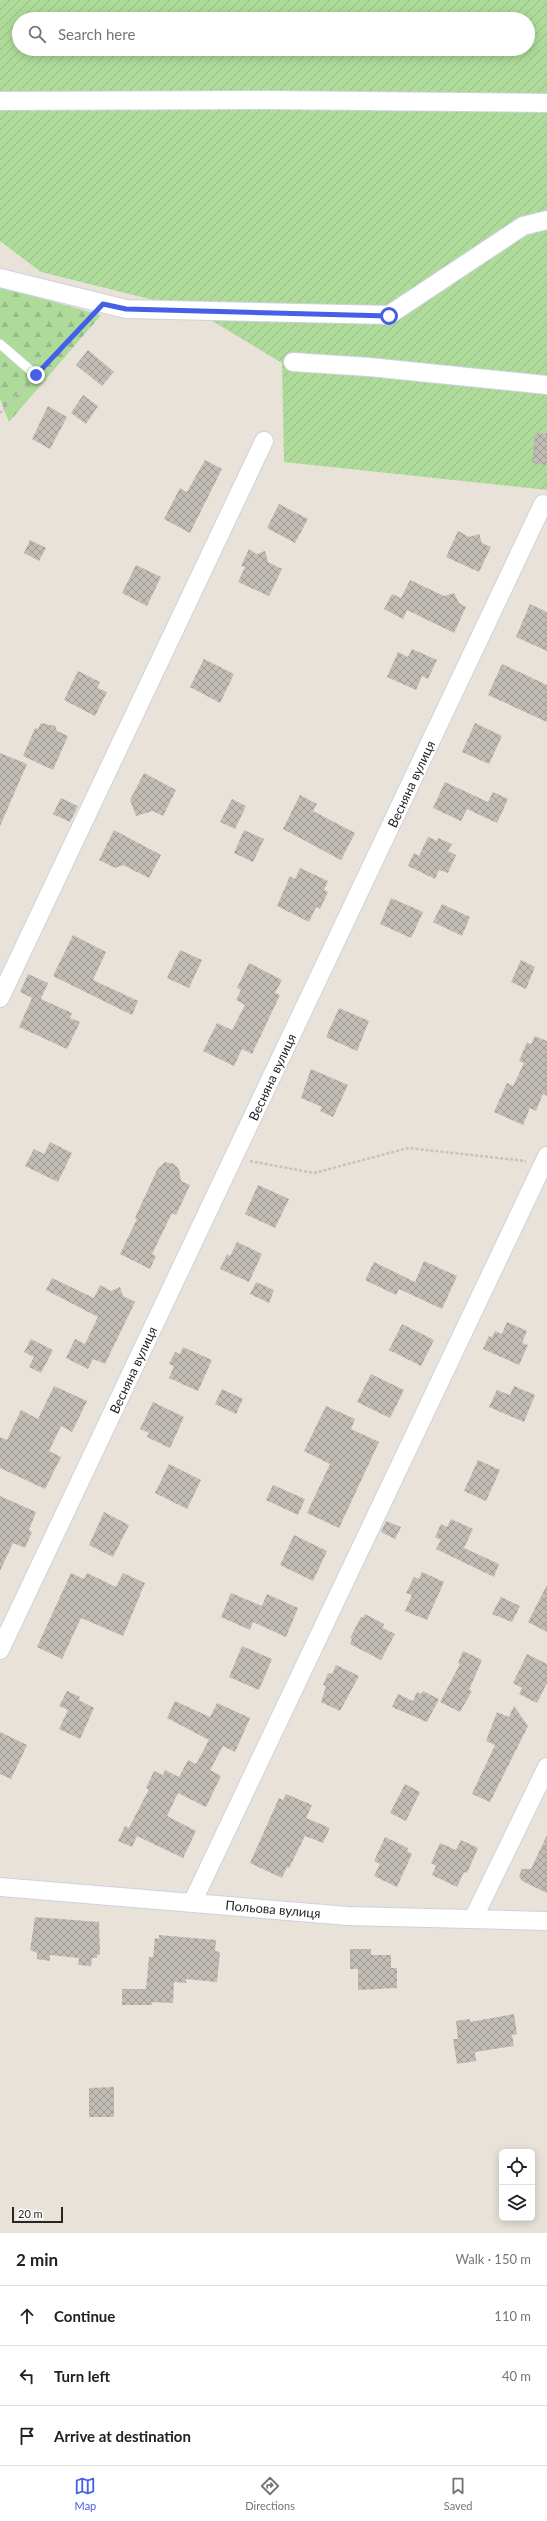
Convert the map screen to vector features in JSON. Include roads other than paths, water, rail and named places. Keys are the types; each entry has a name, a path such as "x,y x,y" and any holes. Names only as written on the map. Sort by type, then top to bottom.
{"street":[{"path":"0,101 269,100 547,103"},
{"path":"0,278 126,309 389,316 523,226 547,220"},
{"path":"293,362 369,367 547,385"},
{"path":"0,998 264,441"},
{"name":"Весняна вулиця","path":"0,1650 543,504"},
{"path":"192,1903 546,1161"},
{"path":"474,1918 547,1767"},
{"name":"Польова вулиця","path":"0,1887 348,1916 547,1921"}],"lane":[{"path":"0,344 36,375"}]}
